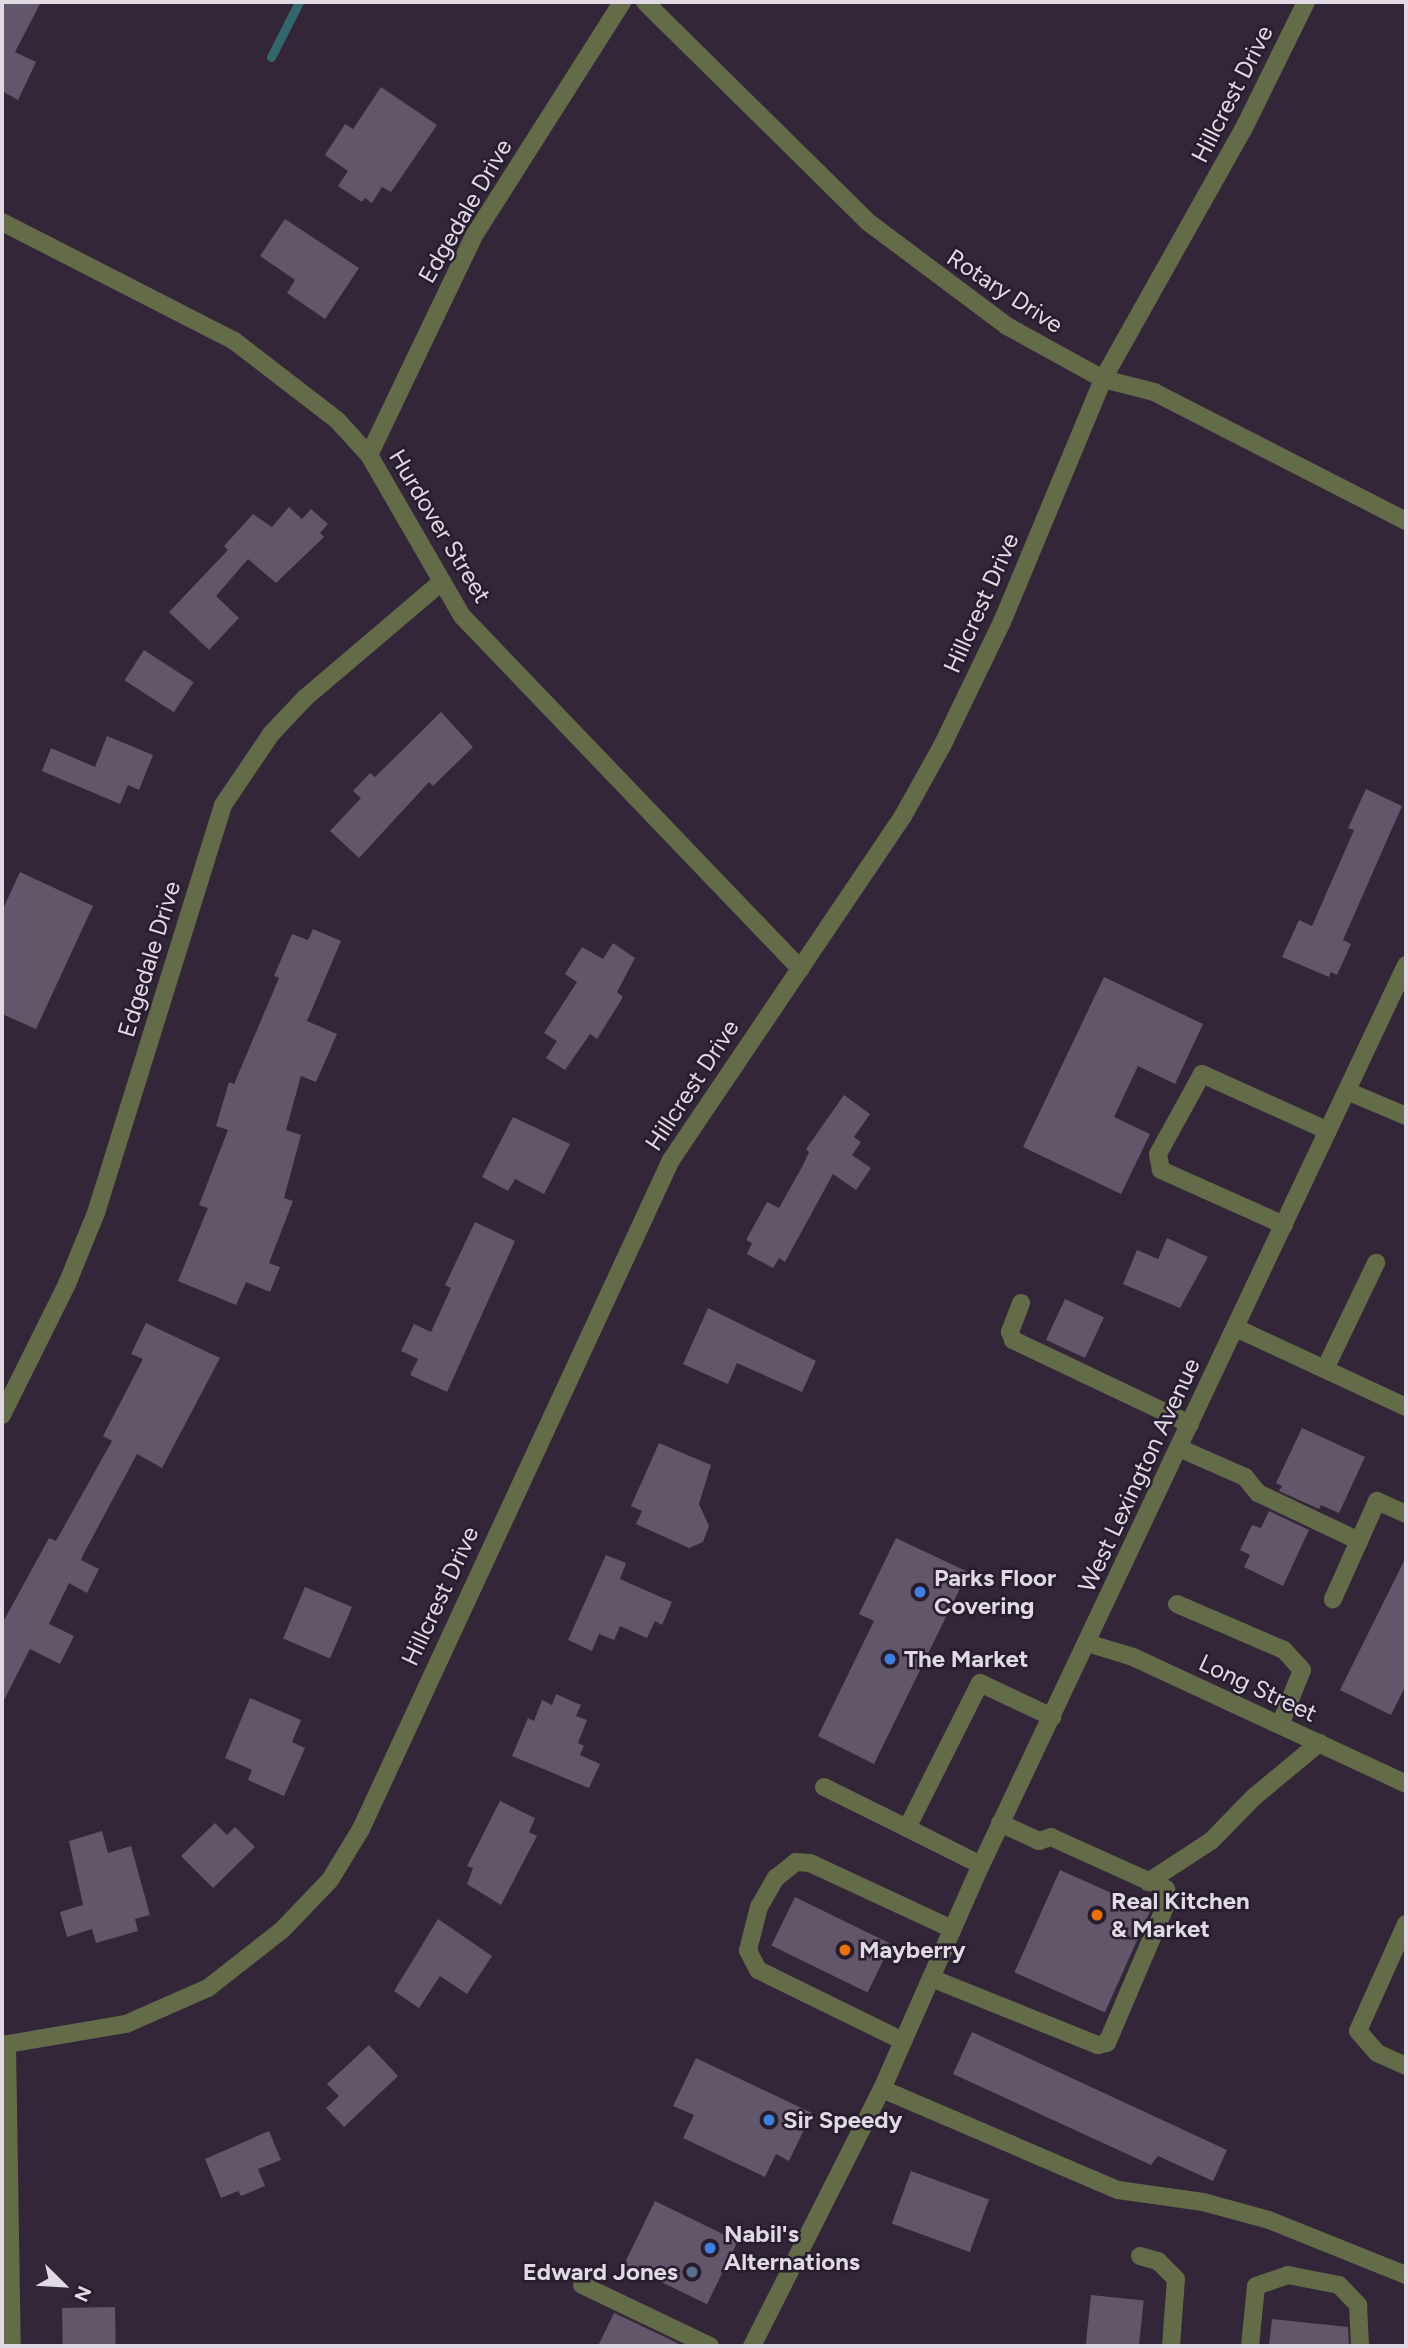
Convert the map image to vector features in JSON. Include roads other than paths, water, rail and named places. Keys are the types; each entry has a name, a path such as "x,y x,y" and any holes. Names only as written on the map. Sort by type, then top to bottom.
{"street":[{"name":"Edgedale Drive","path":"369,455 475,234 622,2"},
{"name":"Rotary Drive","path":"645,2 869,222 1007,326 1103,379 1154,393 1406,521"},
{"name":"Hillcrest Drive","path":"5,2044 126,2024 208,1988 282,1930 330,1880 361,1829 648,1204 692,1128 902,816 942,746 1002,622 1103,379 1243,130 1306,2"},
{"name":"Hurdover Street","path":"2,222 233,341 295,385 369,455 440,583 489,648 800,969"},
{"name":"Edgedale Drive","path":"2,1415 67,1284 96,1213 223,805 271,734 305,698 440,583"},
{"name":"West Lexington Avenue","path":"752,2346 883,2089 1000,1823 1406,965"},
{"path":"1284,1225 1161,1170 1156,1164 1158,1154 1202,1074 1328,1131"},
{"path":"1347,1091 1406,1116"},
{"path":"1325,1369 1376,1262"},
{"path":"1021,1303 1010,1332 1013,1340 1190,1424"},
{"path":"1236,1328 1406,1407"},
{"path":"1179,1448 1245,1477 1258,1493 1359,1541"},
{"path":"1334,1599 1377,1501 1406,1514"},
{"path":"1177,1604 1284,1650 1302,1670 1280,1725"},
{"name":"Long Street","path":"1087,1643 1133,1657 1406,1784"},
{"path":"907,1828 980,1683 1052,1717"},
{"path":"1148,1882 1211,1842 1249,1802 1319,1743"},
{"path":"824,1787 981,1865"},
{"path":"931,1978 1098,2045 1107,2043 1168,1900 1166,1889 1051,1837 1039,1841 1000,1823"},
{"path":"903,2041 758,1970 748,1950 759,1907 776,1878 796,1862 810,1863 952,1929"},
{"path":"1406,1924 1358,2031 1377,2053 1406,2066"},
{"path":"5,2044 12,2346"},
{"path":"883,2089 1118,2190 1203,2202 1269,2220 1406,2275"},
{"path":"1140,2256 1158,2261 1176,2279 1171,2346"},
{"path":"1250,2346 1256,2286 1288,2275 1339,2285 1358,2305 1360,2346"},
{"path":"582,2285 710,2346"}],"waterway":[{"path":"271,57 299,2"}],"place":[{"name":"Parks Floor Covering","path":"920,1592"},
{"name":"The Market","path":"890,1659"},
{"name":"Real Kitchen & Market","path":"1097,1915"},
{"name":"Mayberry","path":"845,1950"},
{"name":"Sir Speedy","path":"769,2120"},
{"name":"Nabil's Alternations","path":"710,2248"},
{"name":"Edward Jones","path":"692,2272"}]}
